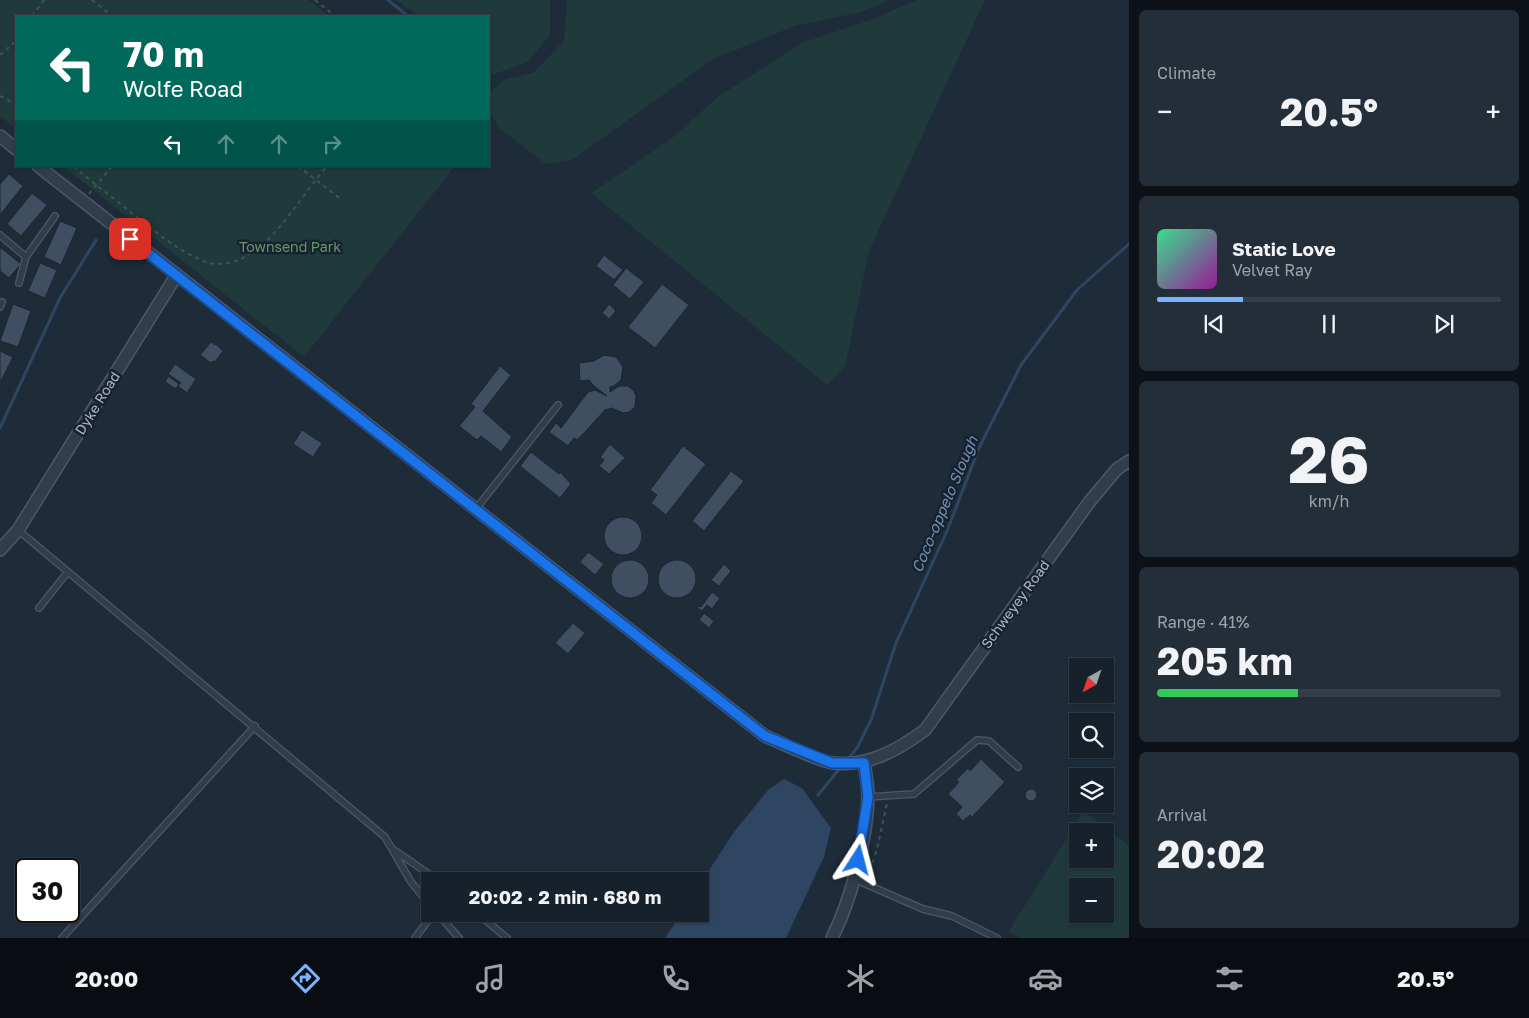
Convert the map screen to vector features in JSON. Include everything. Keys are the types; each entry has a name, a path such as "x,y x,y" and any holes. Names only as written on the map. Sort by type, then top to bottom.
{"street":[{"path":"0,136 15,148"},
{"path":"39,167 765,736 832,763 864,763 868,797 854,879 844,914 832,938"},
{"name":"Dyke Road","path":"0,550 18,530 176,276"},
{"name":"Schweyey Road","path":"864,763 902,748 925,730 1090,501 1118,469 1129,461"}],"lane":[{"path":"19,283 26,256 55,216"},
{"path":"0,235 26,256"},
{"path":"475,510 558,405"},
{"path":"18,530 67,573 255,726 385,837 411,882 421,894"},
{"path":"39,608 67,573"},
{"path":"62,938 255,726"},
{"path":"868,797 914,794 977,740 989,741 1018,766"},
{"path":"392,848 426,872"},
{"path":"854,879 923,909 952,916 997,938"},
{"path":"415,938 427,922"},
{"path":"445,922 459,938"},
{"path":"488,922 507,938"}],"path":[{"path":"33,15 44,0"},
{"path":"92,0 111,15"},
{"path":"314,0 334,15"},
{"path":"0,56 15,42"},
{"path":"0,96 15,104"},
{"path":"75,167 96,186 108,193 163,238 208,262 228,262 242,258 266,241 326,167"},
{"path":"83,202 111,167"},
{"path":"299,167 342,200"}],"green space":[{"path":"0,0 309,0 328,15 15,15 15,128 0,116"},
{"path":"396,0 550,0 550,35 528,62 490,76 490,15 418,15"},
{"path":"567,0 890,0 861,12 795,26 713,59 572,160 546,164 500,129 490,113 490,91 506,79 533,73 564,41"},
{"path":"918,0 985,0 869,251 845,367 827,385 591,193 671,139 719,96 802,43 865,22"},
{"name":"Townsend Park","path":"64,167 454,167 304,357"},
{"path":"1083,813 1087,813 1099,823 1076,823"},
{"path":"1114,834 1129,846 1129,938 1020,938 1009,931 1069,835 1069,868 1114,868"}],"water":[{"path":"784,779 802,788 831,828 824,857 786,938 665,938 676,922 709,922 708,872 734,832 768,790"}],"building":[{"path":"9,174 23,186 0,215 0,184"},
{"path":"32,193 47,205 21,236 7,224"},
{"path":"60,221 77,228 61,265 44,257"},
{"path":"0,247 21,264 9,278 0,271"},
{"path":"604,255 623,270 614,280 596,266"},
{"path":"40,263 57,270 45,298 28,291"},
{"path":"626,268 644,282 630,299 613,285"},
{"path":"662,284 689,305 655,348 628,327"},
{"path":"13,304 31,311 18,347 0,341"},
{"path":"609,304 616,311 609,319 602,313"},
{"path":"211,342 223,351 215,362 211,363 200,355"},
{"path":"0,351 13,357 0,383"},
{"path":"604,355 616,357 623,367 621,380 610,387 610,392 619,386 628,386 634,391 636,396 635,407 629,412 623,413 612,408 605,410 577,440 574,438 568,446 549,432 556,423 561,428 588,392 595,390 607,396 589,380 580,381 579,363 594,361"},
{"path":"175,364 196,379 187,393 178,386 181,383 168,374"},
{"path":"500,366 511,375 483,411 512,437 501,452 481,436 477,440 459,426 475,407 471,404"},
{"path":"168,376 179,384 176,389 165,382"},
{"path":"302,430 322,443 313,457 293,444"},
{"path":"610,444 625,458 609,474 599,466 604,460 600,457"},
{"path":"683,446 706,464 666,515 651,503 657,495 650,490"},
{"path":"531,452 559,474 560,472 571,484 560,498 520,466"},
{"path":"731,471 744,481 704,531 692,521"},
{"path":"623,517 636,523 642,536 636,549 623,555 610,549 604,536 610,523"},
{"path":"588,552 604,564 595,575 580,562"},
{"path":"630,560 643,566 649,579 643,592 630,598 617,592 611,579 617,566"},
{"path":"677,560 690,566 696,579 690,592 677,598 664,592 658,579 664,566"},
{"path":"724,564 731,571 719,586 711,580"},
{"path":"712,592 720,598 712,609 707,605 702,611 697,608 701,607"},
{"path":"704,613 714,621 709,628 699,620"},
{"path":"573,623 585,633 568,654 555,643"},
{"path":"981,759 1005,782 972,817 970,815 963,821 956,814 962,807 948,794 959,782 956,780 968,768 970,771"},
{"path":"1029,789 1033,789 1037,795 1033,801 1029,801 1025,797 1025,793"}],"waterway":[{"path":"388,0 407,15"},
{"path":"0,428 60,298 96,240"},
{"name":"Coco-oppelo Slough","path":"847,760 857,748 871,720 896,643 947,531 979,448 1021,365 1077,290 1129,244"},
{"name":"Coco-oppelo Slough","path":"818,795 841,767"}],"route":[{"path":"130,239 765,736 832,763 864,763 868,797 858,860"}]}
